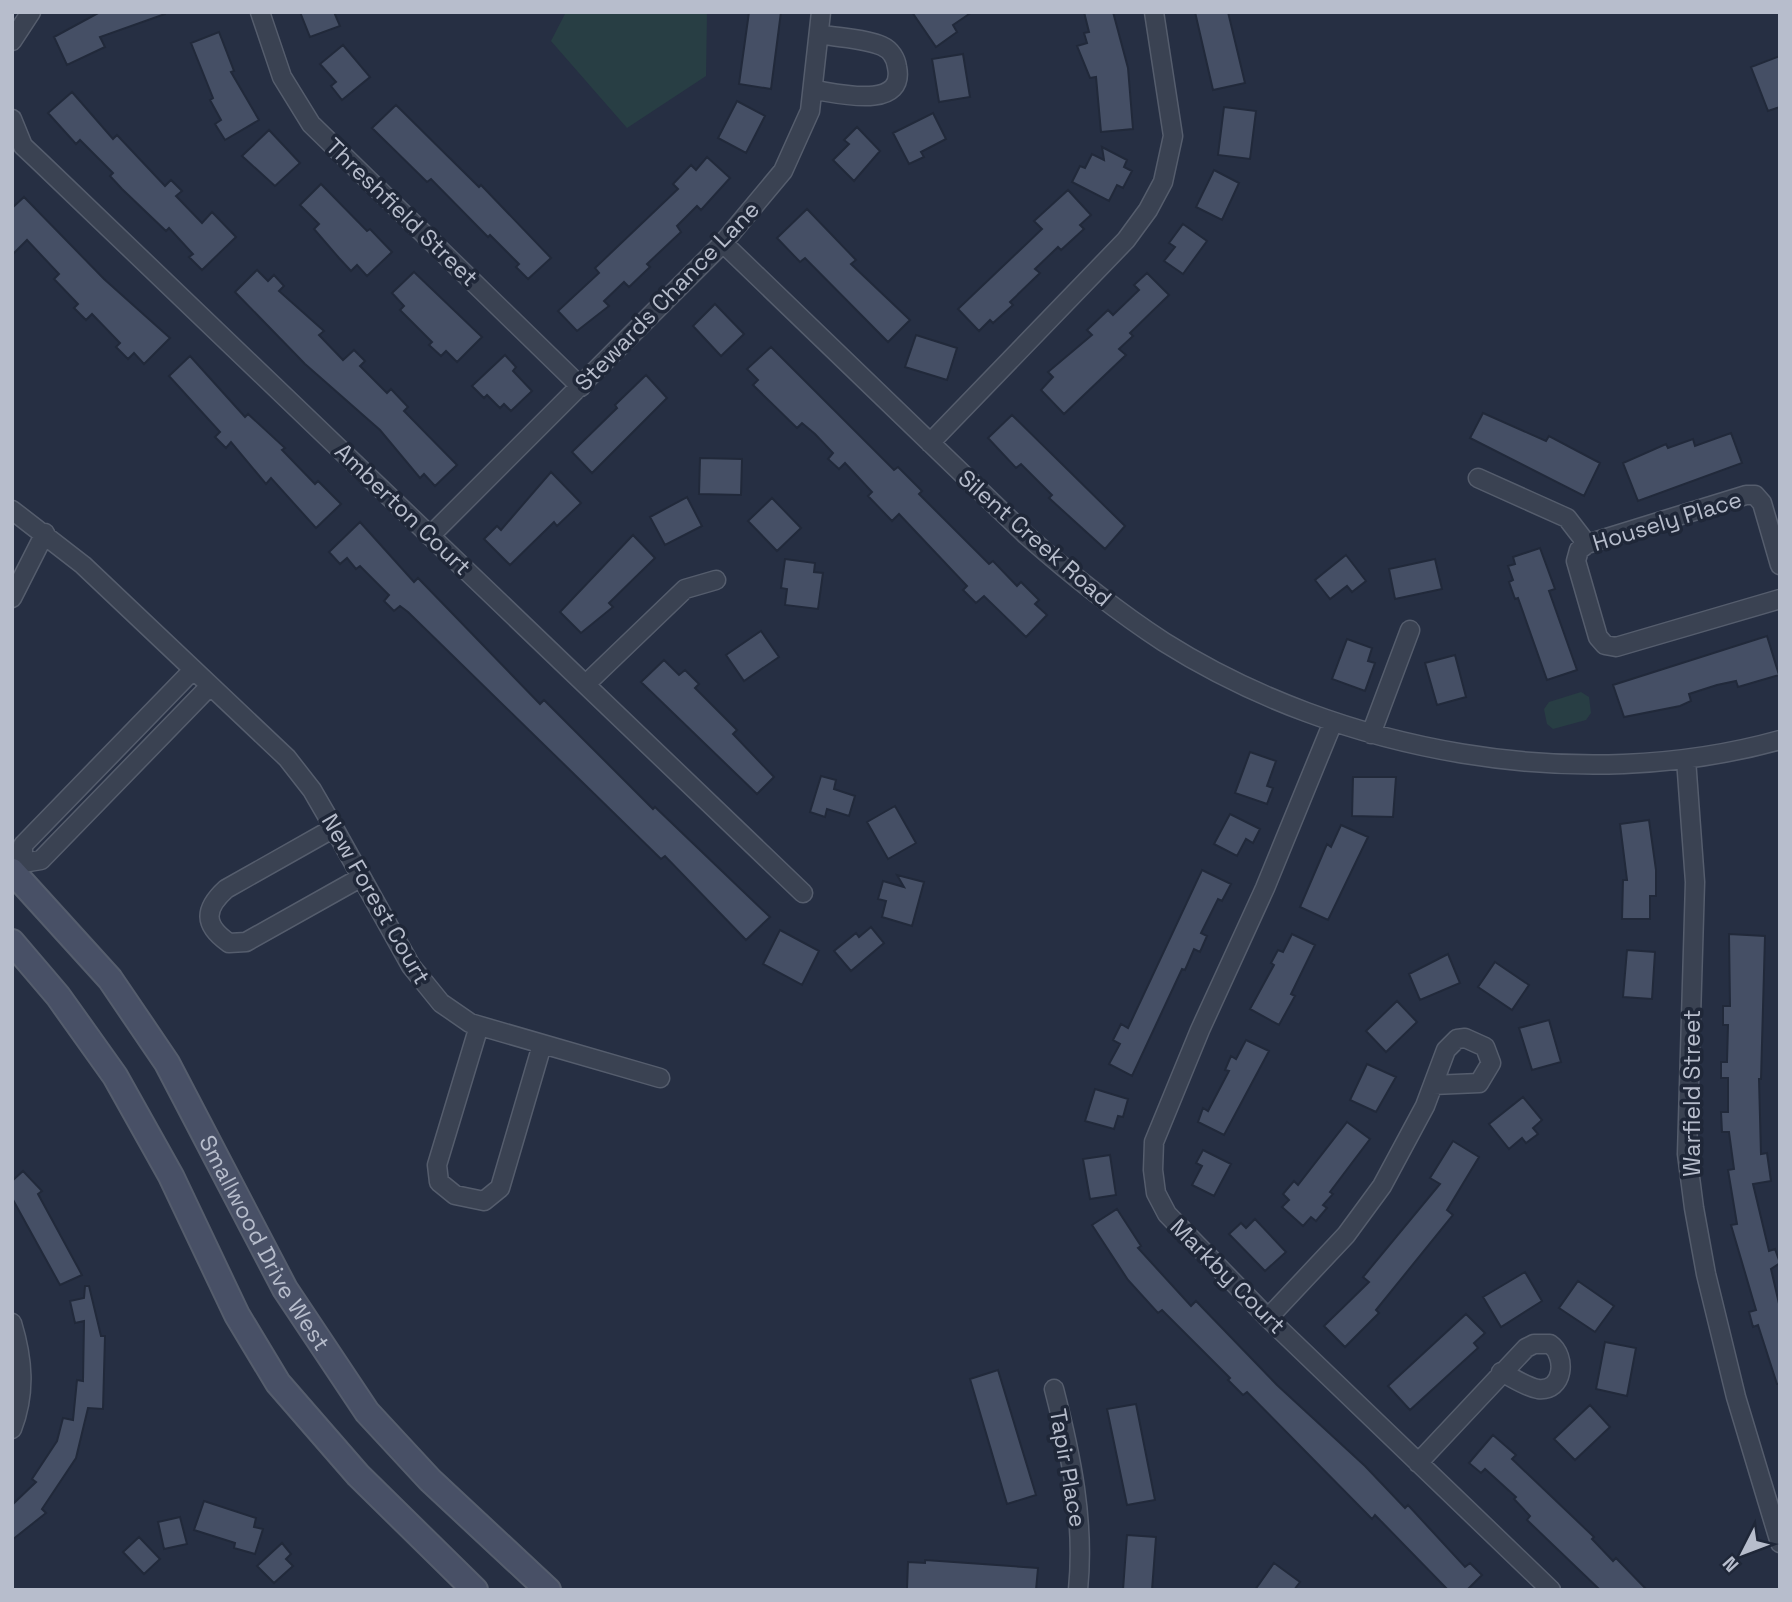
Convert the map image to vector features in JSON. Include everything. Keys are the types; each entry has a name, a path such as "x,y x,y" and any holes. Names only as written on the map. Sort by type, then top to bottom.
{"street":[{"path":"12,41 31,12"},
{"name":"Threshfield Street","path":"260,12 282,77 311,124 581,387"},
{"name":"Stewards Chance Lane","path":"430,536 723,243 783,171 806,121 814,90 821,12"},
{"path":"930,443 1126,240 1148,210 1163,182 1173,136 1154,12"},
{"path":"814,90 873,97 886,93 895,83 898,71 894,57 884,46 819,34"},
{"name":"Amberton Court","path":"12,119 23,146 803,893"},
{"name":"Silent Creek Road","path":"723,243 1026,535 1117,610 1167,643 1239,681 1333,722 1371,734 1447,751 1505,759 1596,764 1686,759 1780,740"},
{"path":"1478,478 1567,518 1587,544"},
{"name":"Housely Place","path":"1780,565 1762,503 1755,495 1746,495 1587,544 1579,550 1576,561 1598,637 1605,646 1616,647 1780,598"},
{"name":"New Forest Court","path":"12,510 83,565 192,671 259,728 287,758 334,828 399,946 426,986 456,1015 479,1026 660,1078"},
{"path":"12,598 45,533"},
{"path":"586,684 685,589 716,580"},
{"path":"1371,734 1410,629"},
{"path":"15,870 23,845 192,671"},
{"path":"15,870 41,860 210,686"},
{"name":"Markby Court","path":"1333,722 1265,888 1200,1030 1154,1142 1156,1193 1167,1214 1268,1318 1551,1590"},
{"name":"Warfield Street","path":"1686,759 1695,882 1688,1154 1694,1208 1706,1274 1736,1397 1780,1543"},
{"path":"334,828 226,889 212,902 209,917 212,928 229,943 246,942 360,878"},
{"name":"Smallwood Drive West","path":"15,870 110,979 167,1063 285,1289 367,1412 430,1480 548,1590"},
{"path":"12,942 72,1014 115,1076 171,1176 237,1315 278,1383 316,1430 367,1484 474,1590"},
{"path":"479,1026 437,1175 445,1189 474,1201 484,1201 500,1188 542,1045"},
{"path":"1268,1318 1346,1235 1382,1186 1400,1158 1433,1085"},
{"path":"12,1322 20,1348 23,1371 19,1412 12,1429"},
{"path":"1418,1463 1501,1372"},
{"name":"Tapir Place","path":"1054,1389 1076,1486 1080,1543 1078,1590"}],"green space":[{"path":"566,12 707,12 706,76 627,128 551,41"},
{"path":"1581,692 1589,697 1591,713 1586,720 1553,729 1547,724 1544,709 1549,702"}],"building":[{"path":"100,12 165,14 100,37 105,47 67,65 54,37"},
{"path":"300,12 334,12 340,26 310,37"},
{"path":"749,12 781,12 771,89 739,84"},
{"path":"912,12 972,12 953,25 957,32 936,47"},
{"path":"1084,12 1113,12 1128,68 1133,129 1101,132 1096,77 1090,78 1077,46 1087,43 1084,33 1089,32"},
{"path":"1195,12 1228,12 1245,83 1213,90"},
{"path":"219,32 234,71 231,72 259,120 225,140 215,124 221,120 210,100 213,98 191,43"},
{"path":"343,45 370,77 342,100 331,86 336,82 320,64"},
{"path":"963,54 970,97 939,102 932,59"},
{"path":"1780,56 1780,107 1768,111 1751,67"},
{"path":"72,92 113,139 117,135 165,186 171,180 182,191 176,196 202,223 212,212 236,237 202,270 189,257 193,254 169,228 166,231 122,189 110,176 113,173 80,140 76,144 48,113"},
{"path":"737,101 765,116 746,153 718,138"},
{"path":"396,105 479,187 481,185 551,258 528,279 516,267 519,264 490,235 488,237 431,179 427,182 372,128"},
{"path":"1224,107 1256,111 1250,159 1218,155"},
{"path":"933,113 946,139 921,152 924,157 909,164 893,133"},
{"path":"857,127 880,151 854,181 833,160 849,144 844,140"},
{"path":"269,130 300,163 275,186 242,156"},
{"path":"1102,147 1127,160 1124,167 1132,171 1123,188 1117,185 1109,201 1072,182 1080,166 1085,168 1092,154 1104,160"},
{"path":"707,157 730,178 701,210 697,206 677,226 681,232 647,264 650,267 629,287 624,282 604,301 609,306 577,331 558,311 599,273 595,268 678,189 673,184 691,165 696,170"},
{"path":"1214,170 1239,183 1222,220 1196,207"},
{"path":"321,184 367,231 370,229 392,252 367,276 357,265 351,271 314,229 319,224 300,205"},
{"path":"1068,190 1091,215 1080,225 1084,229 1061,250 1058,247 1035,269 1040,273 1010,302 1013,305 993,323 990,320 979,331 958,309 1042,229 1034,221"},
{"path":"24,197 104,279 170,338 144,364 134,353 128,359 116,347 120,343 92,314 86,320 74,308 78,304 54,279 59,274 27,240 12,255 12,208"},
{"path":"807,209 856,260 851,264 910,320 888,342 805,258 800,262 777,238"},
{"path":"1183,224 1207,241 1183,274 1164,261 1175,247 1169,243"},
{"path":"257,270 268,281 274,275 284,286 279,291 324,331 319,335 343,360 354,350 365,361 360,366 387,393 391,389 408,407 404,411 457,465 435,486 424,474 420,478 380,430 305,364 235,292"},
{"path":"414,272 482,337 457,362 446,351 441,356 429,345 432,342 400,310 404,306 392,293"},
{"path":"1147,273 1169,295 1130,333 1133,336 1119,349 1126,355 1064,414 1041,390 1053,377 1048,372 1092,335 1087,330 1108,310 1113,315 1139,290 1134,285"},
{"path":"715,304 744,334 721,356 693,326"},
{"path":"916,335 957,348 947,380 905,367"},
{"path":"771,347 894,470 898,467 922,491 919,494 989,564 993,561 1017,586 1021,582 1039,600 1035,604 1047,615 1026,637 984,596 976,603 963,590 967,586 899,514 892,521 868,496 872,492 845,463 839,469 828,459 833,453 815,434 802,423 797,428 753,385 758,380 747,369"},
{"path":"505,355 516,367 513,371 532,391 511,411 504,404 500,408 487,395 484,398 472,386"},
{"path":"190,356 245,417 248,414 285,448 282,450 315,484 318,481 341,504 316,528 271,478 266,484 231,442 226,448 215,437 220,432 169,376"},
{"path":"646,375 667,398 592,473 572,452"},
{"path":"1483,413 1546,441 1549,436 1600,463 1584,496 1470,438"},
{"path":"1012,415 1125,526 1105,549 1049,498 1052,495 1021,464 1016,468 988,438"},
{"path":"1731,433 1742,463 1638,501 1623,463 1666,444 1668,448 1693,439 1695,446"},
{"path":"700,458 742,459 741,495 699,494"},
{"path":"551,472 581,503 557,526 554,522 510,565 484,539 497,526 501,530"},
{"path":"687,497 702,526 665,545 650,517"},
{"path":"772,498 801,528 777,551 748,521"},
{"path":"360,522 414,582 418,578 540,704 544,700 653,809 655,807 770,917 746,940 665,856 661,859 408,612 400,606 394,611 384,601 389,595 360,566 356,569 347,558 340,564 329,552"},
{"path":"633,535 655,558 609,603 613,607 581,633 560,612"},
{"path":"1540,548 1555,589 1549,591 1577,670 1547,680 1518,598 1515,599 1509,582 1513,580 1508,566 1515,564 1513,557"},
{"path":"1346,555 1366,581 1352,592 1347,586 1330,599 1315,580"},
{"path":"785,559 815,563 814,572 823,573 818,609 785,605 787,589 781,588"},
{"path":"1435,559 1442,589 1395,599 1389,569"},
{"path":"761,631 779,657 744,681 726,655"},
{"path":"1767,636 1779,675 1738,687 1736,681 1717,685 1689,694 1691,701 1680,706 1624,717 1613,685"},
{"path":"1347,639 1372,648 1368,661 1375,663 1365,691 1332,679"},
{"path":"1455,655 1466,697 1437,705 1425,663"},
{"path":"664,660 679,675 685,670 699,684 695,688 737,730 733,734 774,777 757,794 641,682"},
{"path":"1250,752 1276,761 1267,786 1273,788 1267,804 1235,793"},
{"path":"821,776 836,780 834,789 855,796 849,816 827,809 825,817 810,812"},
{"path":"1353,777 1396,777 1393,817 1352,816"},
{"path":"895,806 916,843 888,859 867,822"},
{"path":"1230,814 1260,829 1253,843 1246,839 1237,856 1214,844"},
{"path":"1649,820 1656,870 1656,896 1650,896 1650,919 1622,919 1623,880 1627,880 1620,824"},
{"path":"1341,825 1368,837 1328,920 1300,907 1327,844 1331,847"},
{"path":"1202,870 1231,884 1222,901 1218,899 1201,933 1207,936 1200,952 1194,949 1185,970 1182,969 1132,1076 1109,1064 1120,1044 1113,1040 1121,1024 1128,1028"},
{"path":"897,875 924,882 912,926 882,917 886,901 878,899 883,881 904,887"},
{"path":"871,927 884,943 851,971 834,951 856,933 859,937"},
{"path":"780,930 819,951 802,985 763,964"},
{"path":"1292,934 1315,945 1291,994 1295,996 1279,1025 1250,1009 1274,965 1271,963 1278,950 1283,952"},
{"path":"1729,934 1765,936 1759,1079 1761,1154 1767,1153 1771,1181 1753,1184 1769,1251 1775,1249 1780,1263 1771,1269 1780,1308 1780,1384 1777,1384 1758,1325 1753,1327 1749,1312 1756,1310 1731,1225 1737,1224 1728,1170 1734,1169 1729,1132 1722,1132 1721,1112 1728,1112 1728,1078 1721,1078 1721,1062 1727,1062 1728,1025 1723,1025 1723,1006 1730,1006"},
{"path":"1627,950 1655,952 1652,999 1623,997"},
{"path":"1448,954 1460,983 1420,1000 1409,974"},
{"path":"1495,962 1529,985 1512,1010 1478,987"},
{"path":"1397,1001 1417,1022 1386,1052 1366,1031"},
{"path":"1549,1020 1561,1062 1532,1070 1519,1028"},
{"path":"1246,1040 1269,1051 1224,1135 1198,1122 1203,1108 1208,1111 1229,1071 1225,1070 1231,1056 1236,1059"},
{"path":"1367,1064 1396,1077 1376,1112 1350,1100"},
{"path":"1095,1089 1128,1099 1123,1117 1118,1116 1114,1129 1085,1121"},
{"path":"1523,1097 1542,1120 1533,1128 1538,1134 1526,1143 1522,1138 1509,1149 1489,1124"},
{"path":"1347,1122 1370,1139 1330,1192 1333,1194 1323,1205 1327,1208 1316,1221 1311,1217 1303,1226 1282,1207 1289,1200 1283,1194 1294,1181 1298,1185"},
{"path":"1453,1141 1479,1157 1447,1210 1453,1215 1376,1310 1379,1313 1345,1347 1324,1326 1369,1282 1363,1277 1440,1184 1430,1178"},
{"path":"1203,1150 1231,1164 1214,1196 1192,1185 1202,1166 1196,1163"},
{"path":"1110,1155 1116,1195 1090,1199 1083,1159"},
{"path":"23,1171 42,1191 38,1194 82,1275 60,1285 12,1198 12,1181"},
{"path":"1117,1209 1141,1246 1138,1248 1191,1306 1196,1301 1277,1385 1365,1466 1405,1508 1408,1505 1465,1567 1470,1563 1482,1575 1467,1590 1448,1590 1375,1515 1372,1519 1247,1392 1243,1395 1228,1380 1230,1378 1162,1310 1158,1313 1128,1280 1092,1225"},
{"path":"1255,1219 1286,1252 1265,1271 1229,1234 1241,1223 1246,1228"},
{"path":"1525,1272 1542,1301 1501,1327 1483,1297"},
{"path":"1578,1281 1614,1306 1595,1332 1559,1308"},
{"path":"85,1286 89,1286 101,1336 105,1336 103,1409 88,1408 76,1458 42,1509 46,1513 12,1540 12,1505 36,1482 32,1479 57,1441 63,1418 73,1420 77,1380 83,1381 84,1321 75,1323 70,1301 84,1298"},
{"path":"1466,1314 1485,1333 1474,1343 1478,1348 1410,1410 1388,1386"},
{"path":"1605,1342 1636,1348 1627,1396 1596,1389"},
{"path":"998,1370 1036,1495 1007,1504 970,1379"},
{"path":"1136,1404 1155,1500 1127,1505 1107,1409"},
{"path":"1590,1405 1610,1427 1575,1460 1554,1439"},
{"path":"1493,1435 1516,1455 1512,1459 1594,1537 1592,1539 1613,1561 1616,1558 1647,1590 1600,1590 1527,1520 1530,1516 1514,1499 1516,1497 1485,1469 1481,1473 1469,1463"},
{"path":"204,1501 256,1518 254,1527 263,1529 255,1554 234,1548 235,1543 194,1530"},
{"path":"180,1517 187,1544 164,1549 158,1522"},
{"path":"1127,1535 1156,1537 1152,1590 1123,1590"},
{"path":"139,1537 160,1559 144,1574 123,1552"},
{"path":"282,1543 291,1554 286,1559 293,1566 274,1583 257,1566"},
{"path":"925,1560 1038,1568 1036,1590 907,1589 908,1562 925,1563"},
{"path":"1274,1563 1300,1582 1294,1590 1255,1590"}]}
